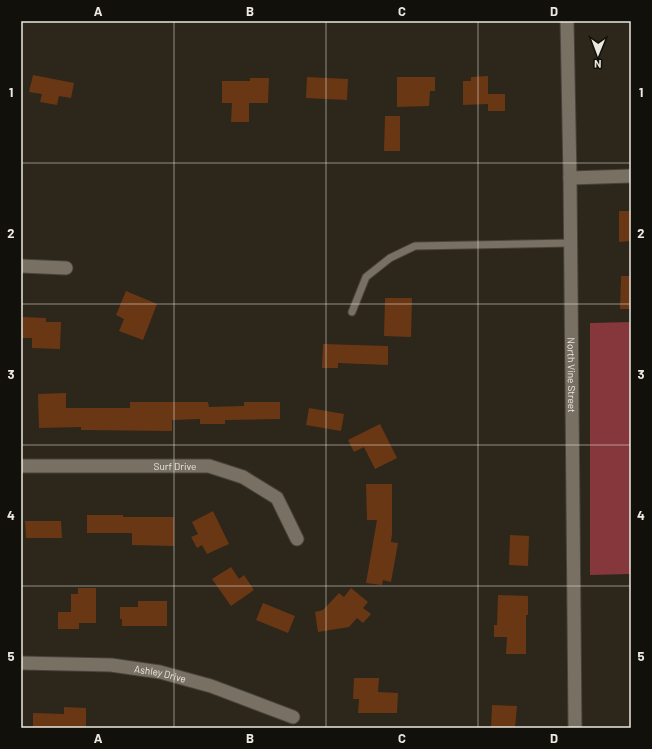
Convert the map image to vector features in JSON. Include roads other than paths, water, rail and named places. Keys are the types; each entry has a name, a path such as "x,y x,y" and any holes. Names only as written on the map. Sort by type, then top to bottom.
{"street":[{"name":"North Vine Street","path":"567,21 571,243 575,728"},
{"path":"570,178 631,176"},
{"path":"21,266 66,268"},
{"name":"Surf Drive","path":"21,466 209,466 243,477 277,498 297,539"},
{"name":"Ashley Drive","path":"21,663 111,665 160,672 211,686 293,717"}],"lane":[{"path":"352,312 366,277 390,258 415,246 571,243"}]}
